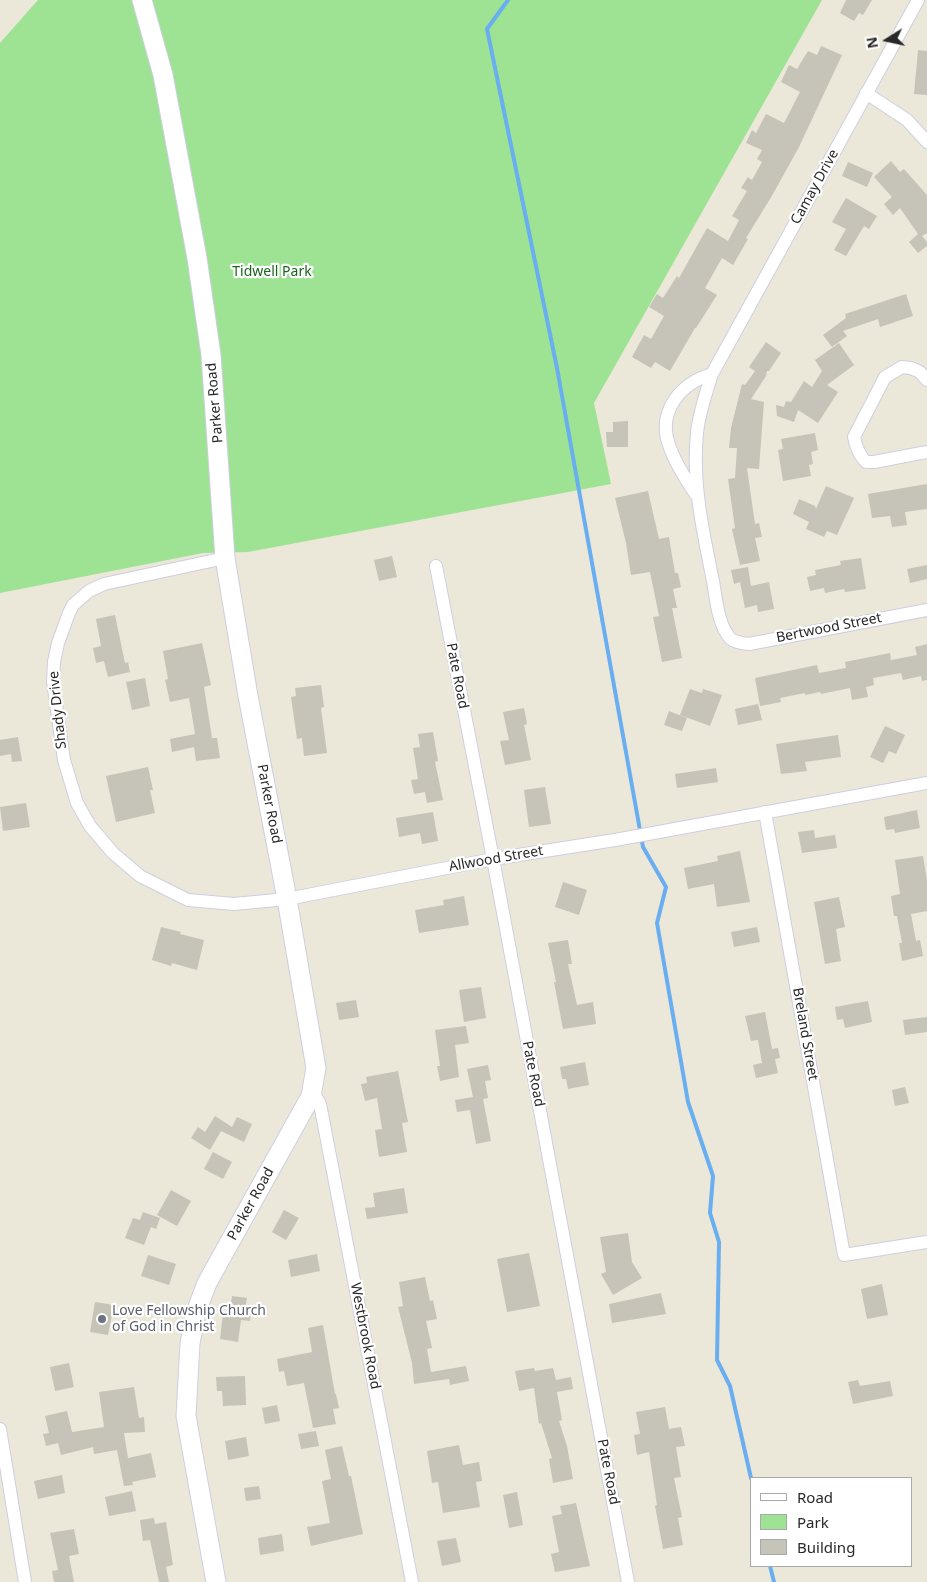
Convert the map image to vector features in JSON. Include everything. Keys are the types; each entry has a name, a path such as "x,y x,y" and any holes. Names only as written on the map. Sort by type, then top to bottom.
{"main road":[{"name":"Parker Road","path":"142,0 163,76 197,258 211,355 225,558 248,696 287,899 316,1068 316,1098 207,1283 196,1312 190,1343 186,1416 216,1582"}],"street":[{"name":"Camay Drive","path":"731,639 721,621 698,498 697,432 705,397 712,374 918,0"},
{"path":"866,92 907,120 927,142"},
{"path":"927,380 920,372 902,367 885,376 854,437 856,446 866,462 927,452"},
{"name":"Camay Drive","path":"698,498 673,456 668,443 666,422 672,403 683,389 698,378 712,374"},
{"name":"Shady Drive","path":"90,826 78,803 64,760 53,682 54,662 58,643 69,612 79,599 104,584 225,558"},
{"name":"Pate Road","path":"436,566 493,858 628,1582"},
{"name":"Bertwood Street","path":"731,639 749,644 927,610"},
{"name":"Allwood Street","path":"90,826 113,853 140,876 188,900 234,904 287,899 493,858 615,840 927,783"},
{"name":"Breland Street","path":"765,812 844,1255 927,1242"},
{"name":"Westbrook Road","path":"316,1098 412,1582"},
{"path":"0,1430 25,1582"}],"green space":[{"name":"Tidwell Park","path":"38,0 822,0 594,403 611,484 248,552 203,553 0,593 0,43"}],"building":[{"path":"846,0 872,0 863,15 859,13 854,21 840,13"},
{"path":"821,46 842,55 799,147 746,238 748,239 733,265 722,258 705,288 717,295 670,371 655,362 651,368 632,357 644,335 651,339 664,316 649,307 657,294 663,298 677,276 679,278 707,228 728,241 739,220 732,216 747,191 741,188 748,177 752,180 762,162 757,159 762,150 746,143 752,130 756,133 766,114 784,123 800,92 781,82 789,65 797,69 808,51 817,55"},
{"path":"918,50 927,51 927,95 914,94"},
{"path":"891,161 900,172 904,169 927,195 927,233 922,236 927,242 927,246 918,253 909,242 918,234 900,208 893,215 884,204 892,197 874,177"},
{"path":"848,162 873,173 867,187 842,176"},
{"path":"846,198 877,216 869,229 864,226 846,256 834,250 846,229 832,222"},
{"path":"906,294 913,316 880,327 878,319 843,331 847,336 832,347 823,335 846,318 845,314"},
{"path":"766,342 781,353 769,371 767,371 766,376 751,399 764,402 759,469 747,468 755,524 759,523 762,537 755,538 760,561 740,565 732,529 735,528 728,479 735,478 737,448 729,448 731,428 742,384 745,385 755,371 749,367"},
{"path":"839,343 854,365 827,385 838,392 818,423 798,410 794,422 777,416 776,405 784,407 786,401 791,402 804,381 812,387 822,371 815,360"},
{"path":"628,421 628,447 607,447 606,432 613,432 613,422"},
{"path":"815,433 818,450 811,452 813,464 809,465 811,476 783,481 778,450 783,449 781,439"},
{"path":"927,484 927,509 905,512 907,525 892,527 890,516 872,518 868,494"},
{"path":"826,486 854,498 837,535 827,531 824,537 806,529 809,522 793,514 799,499 815,506 816,509"},
{"path":"648,491 659,539 669,537 675,573 678,573 681,587 673,589 677,608 672,608 682,658 662,662 653,617 659,616 650,572 631,575 626,543 615,498"},
{"path":"392,556 397,577 379,581 374,560"},
{"path":"861,558 866,589 845,592 844,589 825,593 824,588 810,591 807,577 816,575 815,570 841,565 840,561"},
{"path":"927,565 927,579 910,583 907,569"},
{"path":"748,567 751,586 769,582 774,609 758,612 757,605 745,608 740,582 734,584 731,570"},
{"path":"115,615 125,663 128,662 130,672 108,677 104,661 96,663 93,648 101,646 96,619"},
{"path":"202,643 211,685 204,687 212,738 217,738 220,758 196,761 194,747 172,752 170,739 195,734 189,698 170,702 165,680 168,679 163,651"},
{"path":"927,644 927,680 922,681 921,676 903,680 901,673 873,678 874,685 866,687 868,697 852,700 850,688 821,694 820,692 805,695 805,693 780,698 781,702 760,706 755,678 817,665 819,673 846,668 845,662 890,653 891,660 917,655 915,647"},
{"path":"145,678 150,706 132,710 126,682"},
{"path":"321,685 324,707 321,708 327,753 304,756 302,738 297,739 291,697 296,696 295,688"},
{"path":"690,689 702,693 703,689 722,695 710,726 680,715"},
{"path":"758,704 762,720 738,725 735,709"},
{"path":"524,708 527,724 524,725 531,760 505,765 500,741 509,740 503,712"},
{"path":"669,711 687,718 682,731 664,725"},
{"path":"885,726 905,735 896,754 889,751 883,763 870,757"},
{"path":"433,732 438,761 435,762 443,800 427,803 425,792 414,794 411,780 418,779 413,748 420,747 418,734"},
{"path":"838,735 841,757 805,762 807,771 781,774 776,744"},
{"path":"18,737 22,761 12,762 11,754 0,756 0,740"},
{"path":"148,767 155,813 116,822 106,776"},
{"path":"716,768 718,782 677,788 675,774"},
{"path":"545,787 551,824 529,827 524,790"},
{"path":"26,803 30,827 3,831 0,807"},
{"path":"917,810 920,828 895,833 894,829 886,830 884,817"},
{"path":"433,812 438,841 422,844 420,833 399,837 396,818"},
{"path":"814,830 815,838 835,835 837,848 802,853 798,832"},
{"path":"740,851 750,902 717,907 714,884 688,889 684,868 718,861 717,856"},
{"path":"923,856 927,880 927,911 911,914 916,941 920,940 923,956 902,961 899,943 902,943 897,916 894,916 891,896 900,894 895,860"},
{"path":"563,882 587,890 579,915 555,907"},
{"path":"464,896 469,925 419,933 415,910 444,905 443,900"},
{"path":"839,897 845,927 836,929 841,961 825,964 814,902"},
{"path":"161,927 204,940 197,970 172,963 171,966 152,960"},
{"path":"757,927 760,942 734,947 731,932"},
{"path":"568,940 572,964 568,964 577,1005 593,1002 596,1024 563,1029 548,943"},
{"path":"481,987 486,1018 464,1022 459,990"},
{"path":"356,1000 359,1017 339,1020 336,1003"},
{"path":"868,1001 872,1022 845,1028 843,1019 837,1020 835,1007"},
{"path":"765,1012 772,1049 778,1048 780,1058 775,1059 778,1073 756,1078 753,1065 762,1063 758,1040 751,1041 745,1016"},
{"path":"927,1017 927,1032 905,1035 903,1020"},
{"path":"466,1026 469,1043 455,1045 459,1077 440,1081 437,1066 440,1066 435,1030"},
{"path":"585,1062 589,1085 568,1089 566,1079 562,1079 560,1067"},
{"path":"488,1065 491,1080 485,1081 488,1098 483,1099 491,1141 476,1144 470,1110 457,1112 455,1100 473,1097 467,1069"},
{"path":"398,1071 408,1122 402,1123 407,1152 379,1157 375,1130 382,1129 377,1098 365,1101 361,1084 367,1083 366,1077"},
{"path":"905,1087 909,1103 895,1106 892,1090"},
{"path":"215,1116 232,1127 237,1117 252,1124 244,1142 221,1131 210,1150 191,1138 198,1127 205,1132"},
{"path":"213,1152 232,1162 223,1179 204,1169"},
{"path":"404,1188 408,1213 367,1219 365,1208 375,1207 373,1193"},
{"path":"171,1190 191,1201 177,1226 157,1215"},
{"path":"284,1210 299,1218 286,1240 272,1232"},
{"path":"143,1212 160,1218 156,1229 151,1227 144,1245 125,1238 133,1218 140,1220"},
{"path":"628,1233 632,1262 642,1278 613,1295 601,1274 606,1272 600,1237"},
{"path":"529,1253 540,1306 507,1312 497,1259"},
{"path":"317,1254 320,1271 291,1277 288,1260"},
{"path":"148,1255 176,1264 169,1285 141,1276"},
{"path":"425,1277 430,1301 433,1300 437,1319 426,1321 432,1348 427,1349 431,1372 466,1366 469,1381 450,1385 449,1379 414,1384 412,1363 398,1307 403,1306 399,1282"},
{"path":"882,1284 888,1315 867,1319 861,1289"},
{"path":"661,1293 666,1314 612,1323 609,1304"},
{"path":"232,1296 247,1298 245,1308 251,1309 250,1321 241,1320 238,1342 220,1339 223,1314 229,1315"},
{"name":"Love Fellowship Church of God in Christ","path":"95,1302 114,1305 108,1335 90,1332"},
{"path":"323,1325 339,1408 333,1409 336,1424 313,1428 304,1383 287,1386 284,1371 279,1372 277,1359 312,1352 308,1328"},
{"path":"69,1363 74,1387 55,1391 50,1367"},
{"path":"534,1368 535,1371 553,1368 556,1380 571,1377 573,1389 557,1392 562,1420 559,1421 567,1446 573,1479 553,1483 549,1459 552,1458 541,1423 539,1424 534,1388 519,1391 515,1371"},
{"path":"245,1376 246,1405 223,1406 222,1391 217,1391 216,1377"},
{"path":"858,1380 860,1386 890,1381 893,1396 853,1404 848,1382"},
{"path":"134,1387 139,1418 144,1417 145,1432 124,1433 128,1458 151,1453 156,1477 132,1482 133,1485 124,1486 117,1450 94,1454 93,1447 61,1455 58,1443 46,1446 43,1434 49,1433 45,1416 67,1411 72,1432 104,1427 99,1392"},
{"path":"277,1405 280,1421 265,1424 262,1408"},
{"path":"665,1407 669,1429 681,1427 685,1446 676,1447 681,1477 674,1478 682,1517 678,1518 683,1545 663,1549 655,1506 657,1505 649,1452 637,1455 634,1435 640,1434 636,1412"},
{"path":"316,1431 319,1446 301,1449 298,1434"},
{"path":"246,1437 249,1456 228,1460 225,1441"},
{"path":"459,1445 463,1465 479,1462 482,1481 476,1482 480,1507 443,1513 438,1482 432,1483 427,1451"},
{"path":"342,1446 349,1476 351,1476 363,1534 311,1546 307,1527 330,1523 322,1481 331,1479 325,1450"},
{"path":"62,1475 65,1493 38,1499 34,1481"},
{"path":"259,1486 261,1499 246,1501 244,1488"},
{"path":"132,1491 136,1511 109,1516 105,1497"},
{"path":"517,1492 523,1525 509,1528 503,1495"},
{"path":"576,1503 590,1566 555,1572 551,1554 559,1552 552,1516 562,1514 560,1506"},
{"path":"154,1518 155,1524 166,1522 173,1565 166,1567 169,1582 159,1582 150,1540 143,1541 140,1520"},
{"path":"74,1529 79,1554 69,1556 74,1582 54,1582 52,1571 58,1570 50,1533"},
{"path":"282,1534 284,1551 260,1555 258,1538"},
{"path":"456,1538 461,1562 442,1566 437,1541"}],"waterway":[{"path":"508,0 487,29 557,368 643,847 666,887 657,923 688,1102 713,1176 710,1213 719,1242 717,1360 730,1386 751,1477"},
{"path":"770,1567 774,1582"}],"place":[{"name":"Love Fellowship Church of God in Christ","path":"102,1319"}]}
